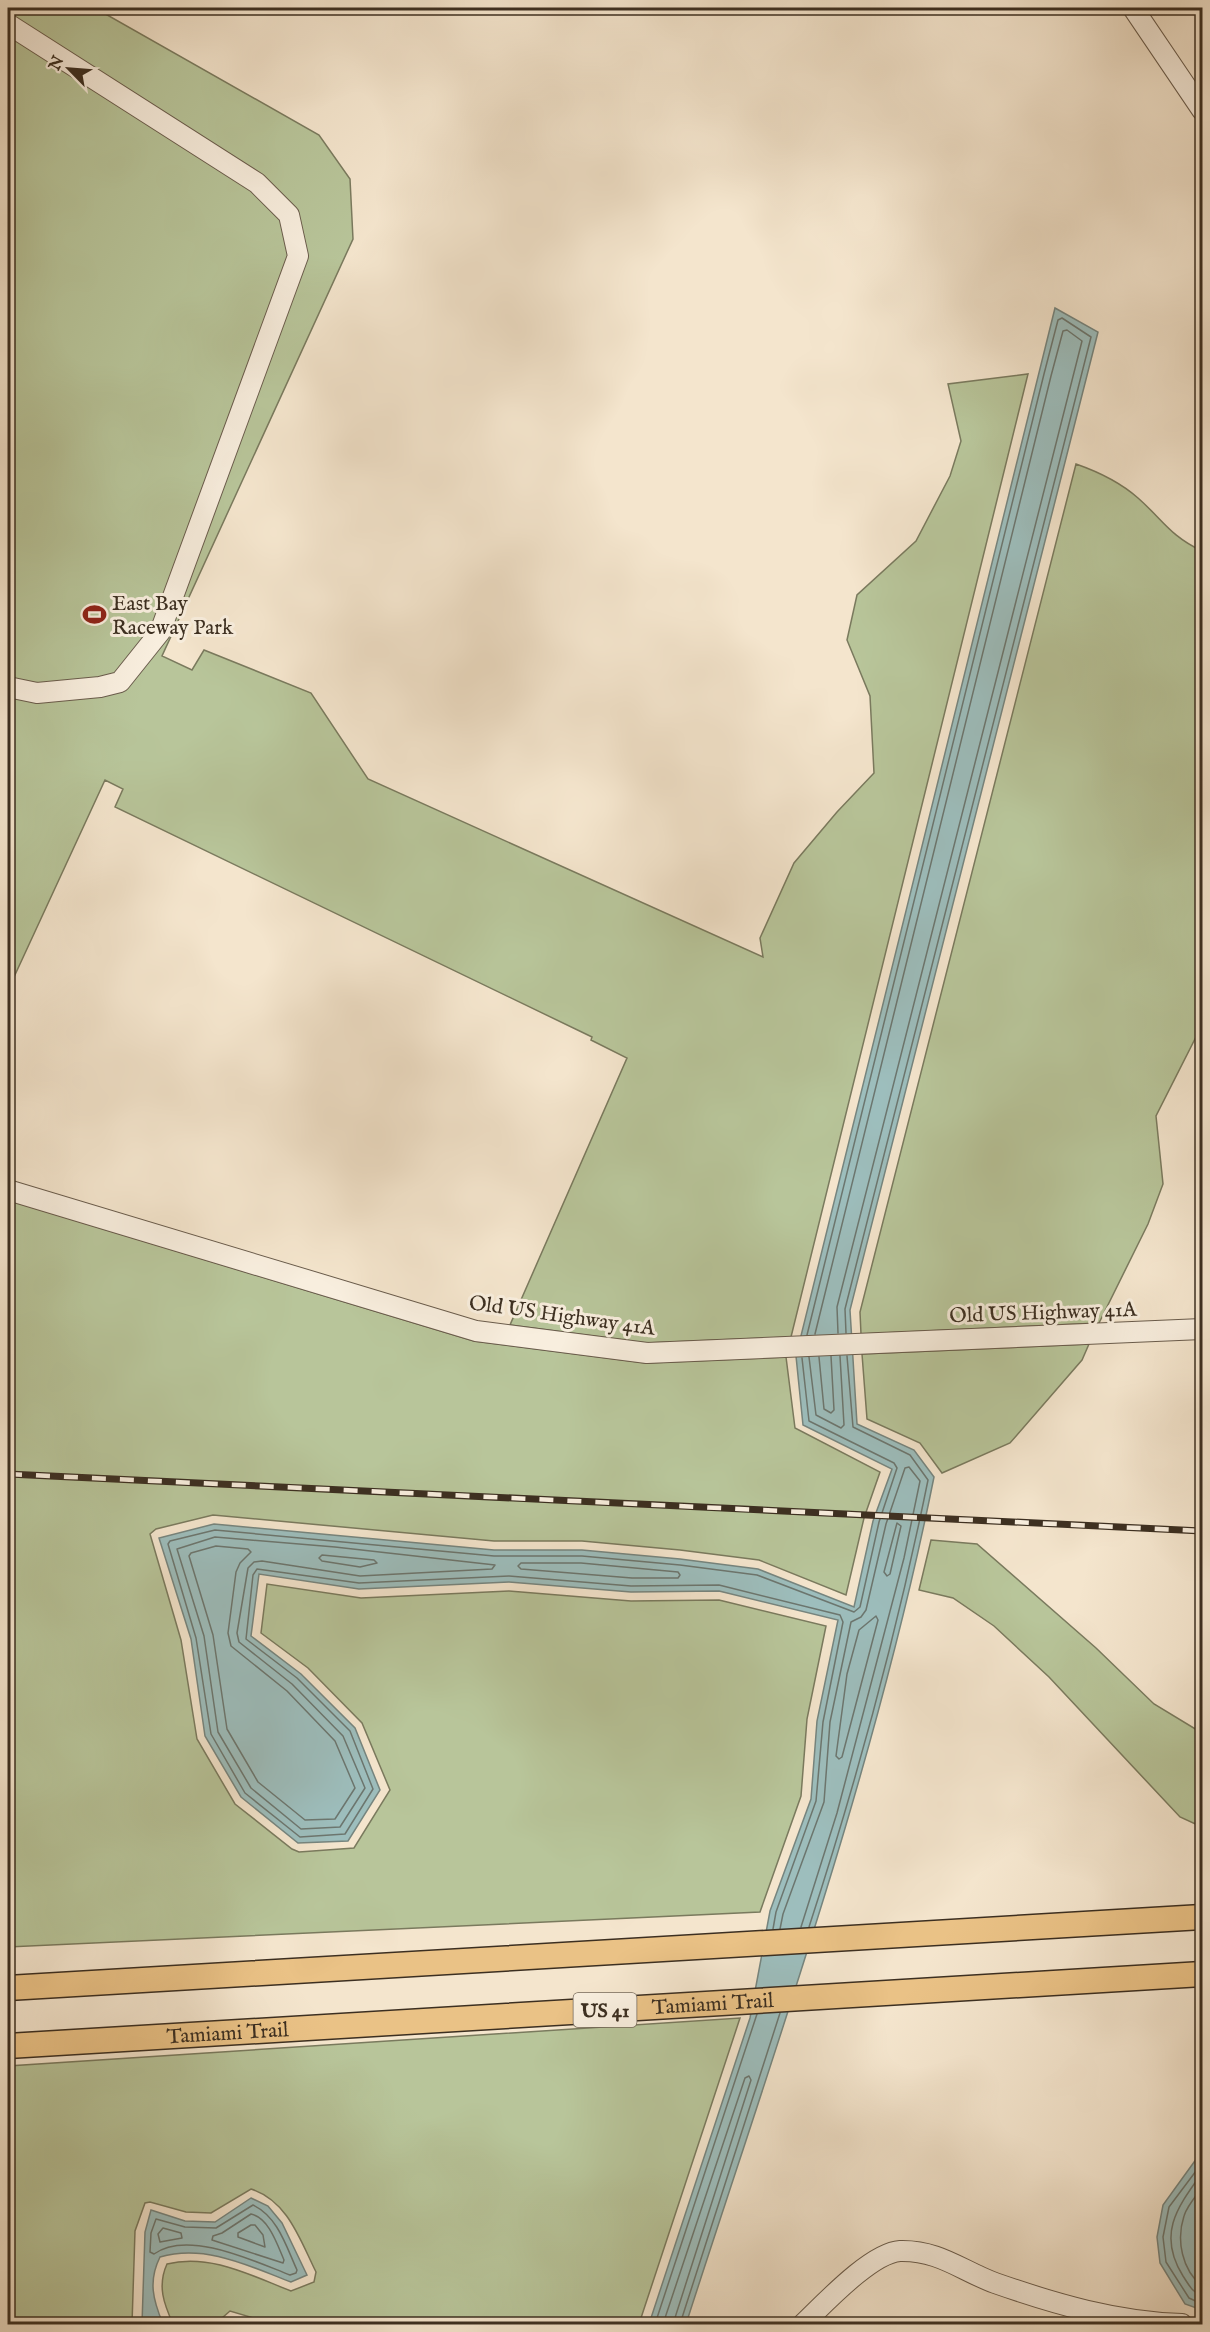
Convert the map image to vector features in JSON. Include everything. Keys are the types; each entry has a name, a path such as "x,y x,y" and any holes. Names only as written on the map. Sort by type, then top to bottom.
{"main road":[{"path":"8,1988 1203,1917"},
{"name":"Tamiami Trail","path":"8,2046 1203,1974"}],"street":[{"path":"1132,8 1203,111"},
{"path":"8,24 257,183 289,215 298,256 160,633 120,682 100,687 37,693 8,687"},
{"name":"Old US Highway 41A","path":"8,1190 476,1331 647,1353 1203,1329"},
{"path":"803,2325 860,2270 899,2251 943,2257 991,2282 1068,2308 1159,2324 1182,2325"}],"green space":[{"path":"8,8 95,8 319,135 350,179 353,239 162,656 192,670 204,650 311,693 368,779 763,957 760,938 794,863 874,773 870,696 847,640 857,595 916,541 950,476 961,441 948,384 1028,374 791,1337 646,1343 510,1325 627,1058 591,1040 592,1037 115,807 123,789 105,780 8,990"},
{"path":"1076,464 1124,487 1174,533 1202,551 1202,1025 1156,1116 1163,1184 1148,1224 1099,1323 861,1334 860,1312"},
{"path":"8,1200 474,1341 646,1363 786,1357 795,1428 880,1472 864,1518 846,1595 759,1560 582,1541 494,1541 213,1515 156,1529 150,1534 181,1640 197,1739 235,1804 299,1852 354,1848 390,1790 362,1723 308,1668 261,1633 267,1584 361,1598 509,1591 631,1601 719,1600 826,1626 807,1719 801,1796 760,1912 8,1947"},
{"path":"1089,1344 1082,1360 1010,1443 942,1473 920,1443 867,1419 862,1354"},
{"path":"931,1540 977,1544 1096,1648 1154,1704 1202,1733 1202,1827 1180,1817 1049,1677 994,1626 953,1598 919,1590"},
{"path":"740,2018 639,2324 274,2324 230,2311 215,2324 173,2324 162,2287 167,2264 199,2261 215,2264 246,2273 291,2291 314,2282 316,2272 284,2212 264,2195 251,2189 211,2213 186,2212 150,2202 145,2203 135,2231 132,2324 8,2324 8,2066"}],"water":[{"path":"1055,308 1098,332 850,1310 857,1424 914,1450 934,1477 910,1585 854,1798 789,2010 686,2324 649,2324 750,2018 770,1911 811,1799 817,1721 838,1620 719,1591 631,1592 509,1582 359,1589 259,1574 251,1636 301,1674 355,1728 380,1790 348,1841 298,1843 241,1797 205,1736 191,1639 159,1538 214,1524 494,1550 582,1550 680,1559 758,1569 854,1607 873,1521 892,1469 803,1425 796,1356"},
{"path":"1202,2157 1202,2310 1185,2304 1160,2263 1157,2237 1163,2205 1197,2158"},
{"path":"251,2198 268,2206 282,2223 307,2275 291,2282 211,2255 194,2253 160,2257 154,2274 153,2291 163,2324 142,2324 145,2232 151,2210 185,2221 215,2222"}],"railway":[{"path":"8,1474 1202,1531"}],"place":[{"name":"East Bay Raceway Park","path":"94,615"}]}
